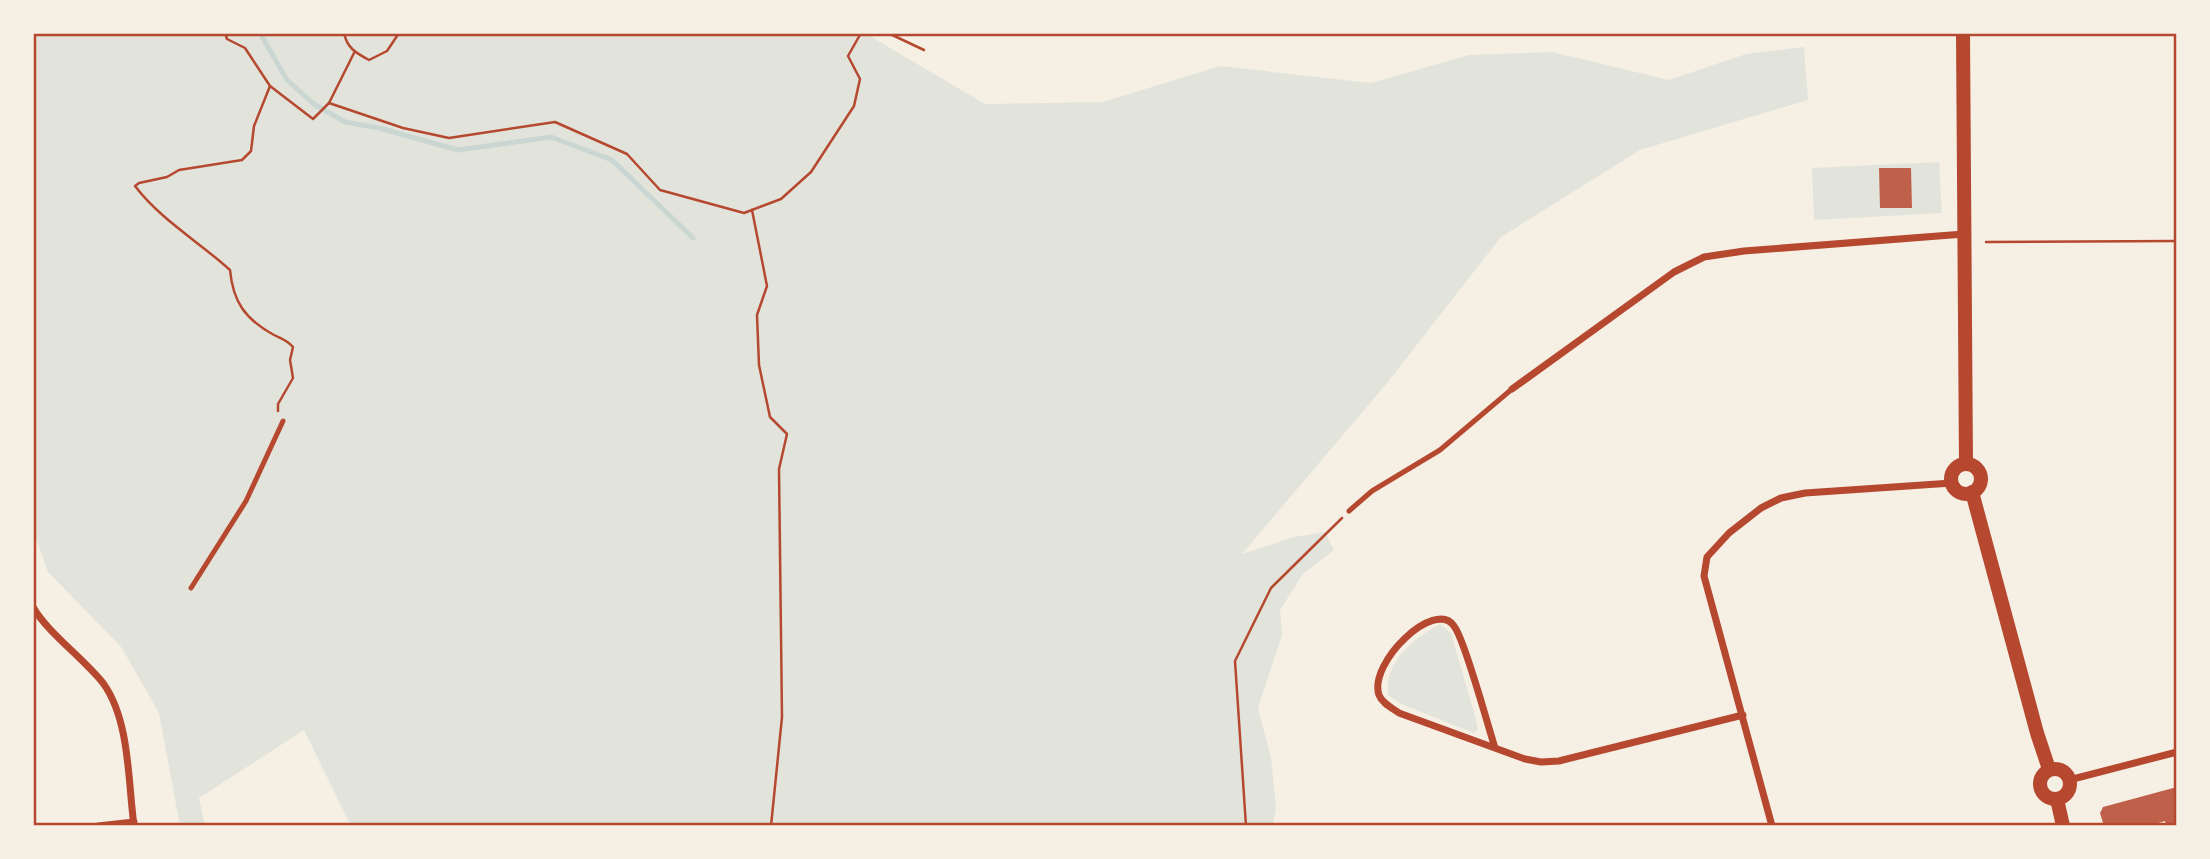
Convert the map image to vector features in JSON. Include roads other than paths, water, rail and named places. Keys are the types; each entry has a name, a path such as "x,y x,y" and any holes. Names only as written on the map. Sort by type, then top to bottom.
{"main road":[{"path":"1963,33 1966,464"},
{"path":"1966,464 1975,466 1980,474 1981,482 1972,492 1962,493 1952,483 1954,470 1966,464"},
{"path":"1972,492 2049,769"},
{"path":"2049,769 2062,770 2070,780 2066,794 2057,799 2048,797 2041,790 2040,780 2049,769"},
{"path":"2057,799 2063,826"}],"street":[{"path":"1512,389 1674,272 1704,257 1744,251 1964,234"},
{"path":"1772,826 1704,576 1707,556 1729,533 1761,508 1781,498 1805,493 1952,483"},
{"path":"33,607 102,682 113,698 122,727 134,824 98,826"},
{"path":"1494,748 1455,626 1440,618 1424,624 1387,656 1379,680 1379,695 1399,713 1494,748 1525,759 1559,761 1743,715"},
{"path":"2070,780 2177,752"}],"lane":[{"path":"1349,512 1371,491 1440,450 1512,389"},
{"path":"191,588 246,501 283,421"}],"waterway":[{"path":"260,33 287,80 314,104 345,122 379,128 458,150 551,137 612,160 693,238"}]}
